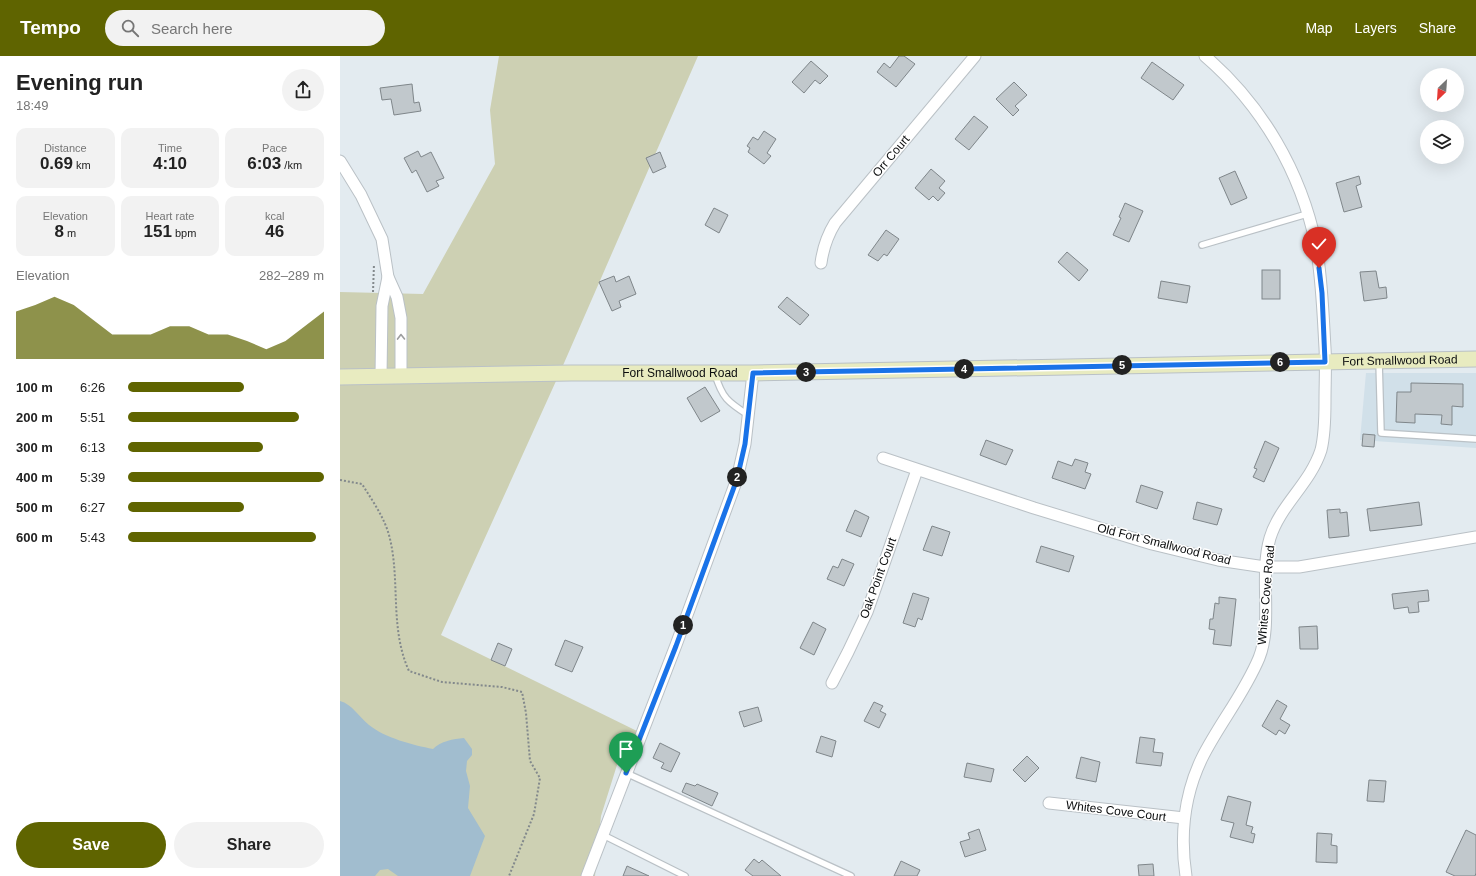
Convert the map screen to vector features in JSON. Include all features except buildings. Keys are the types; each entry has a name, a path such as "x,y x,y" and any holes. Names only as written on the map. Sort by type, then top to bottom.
{"main road":[{"name":"Fort Smallwood Road","path":"340,377 571,373 753,373 1476,359"}],"street":[{"name":"Orr Court","path":"821,263 828,234 834,223 975,56"},
{"name":"Whites Cove Road","path":"1186,876 1184,858 1184,818 1190,790 1202,757 1248,682 1260,654 1263,641 1265,566 1267,550 1280,515 1311,474 1321,449 1325,420 1325,362 1322,293 1316,244 1307,214 1286,159 1270,130 1253,105 1206,56"},
{"path":"340,161 360,195 382,239 388,277 397,296 401,318 401,376"},
{"path":"381,376 382,306 388,277"},
{"path":"587,876 737,479 745,444 753,373"},
{"name":"Old Fort Smallwood Road","path":"883,458 1041,510 1152,544 1218,560 1265,566 1299,567 1476,537"},
{"name":"Oak Point Court","path":"832,683 867,612 917,470"},
{"name":"Whites Cove Court","path":"1048,803 1184,818"}],"lane":[{"path":"1202,245 1307,214"},
{"path":"1379,361 1381,433 1476,439"},
{"path":"715,373 719,389 725,397 733,405 749,415"},
{"path":"626,773 851,876"},
{"path":"603,836 685,876"}],"path":[{"path":"373,295 374,262"},
{"path":"340,480 362,484 376,505 388,535 394,574 396,618 402,656 409,671 442,682 502,687 522,692 526,713 530,761 540,778 534,814 509,876"}],"shaded area":[{"path":"1366,373 1476,373 1476,448 1360,440"}],"green space":[{"path":"499,56 698,56 561,370 441,635 637,731 617,765 601,816 595,876 340,876 340,292 423,294 495,164 490,110"}],"water":[{"path":"340,701 352,708 365,722 376,730 408,743 433,749 443,742 464,738 472,749 472,755 467,761 466,771 470,786 468,808 485,836 470,876 398,876 388,869 380,870 375,876 340,876"}],"route":[{"path":"626,773 676,646 737,479 745,444 753,373 1151,364 1325,362 1322,293 1319,268"}]}
